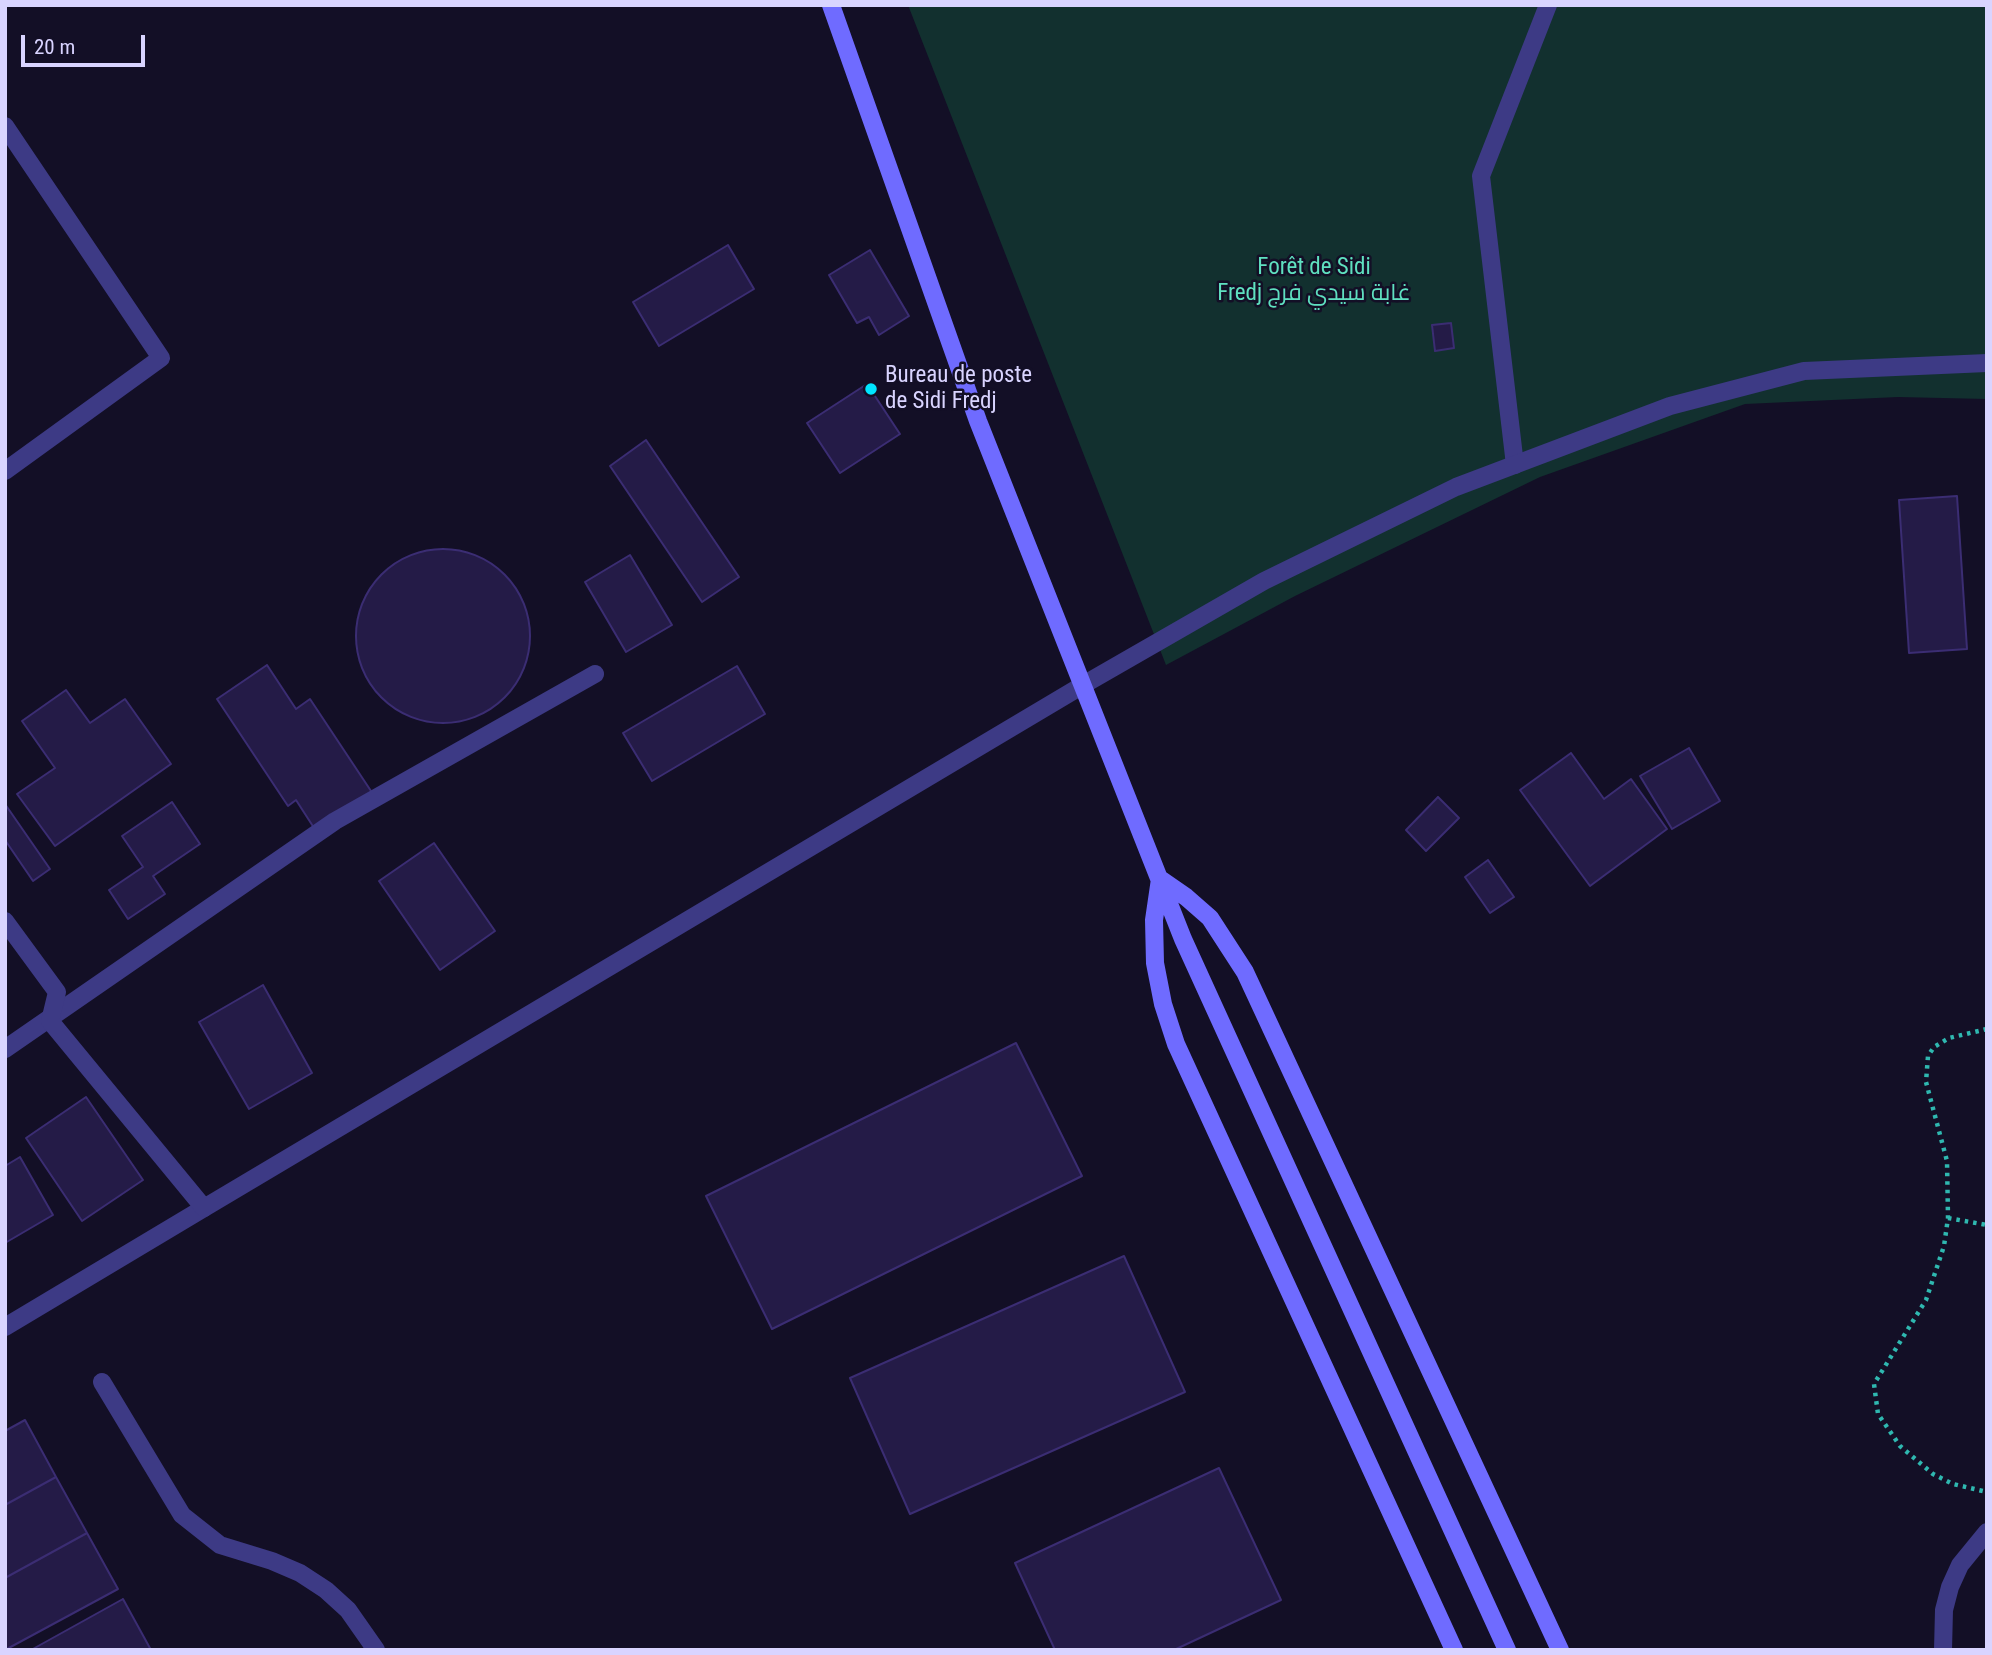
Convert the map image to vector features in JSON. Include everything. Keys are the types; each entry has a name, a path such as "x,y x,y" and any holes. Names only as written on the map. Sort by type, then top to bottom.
{"main road":[{"path":"831,5 978,421 1207,997 1507,1650"},
{"path":"1160,879 1154,920 1155,963 1163,1004 1177,1044 1454,1650"},
{"path":"1160,879 1210,918 1245,972 1560,1650"}],"street":[{"path":"1515,465 1480,176 1548,5"},
{"path":"5,126 161,358 5,471"},
{"path":"5,1326 1083,685 1264,581 1456,487 1670,406 1804,371 1987,363"},
{"path":"5,1049 50,1021 335,821 595,674"},
{"path":"5,921 57,992 50,1021"},
{"path":"50,1021 204,1208"},
{"path":"102,1382 182,1515 220,1545 272,1561 300,1573 326,1590 348,1610 376,1650"},
{"path":"1944,1650 1944,1610 1950,1587 1960,1565 1987,1532"}],"path":[{"path":"1987,1030 1941,1042 1928,1056 1925,1067 1947,1161 1948,1218 1944,1246 1926,1300 1912,1326 1880,1370 1874,1384 1874,1399 1885,1428 1915,1461 1953,1484 1987,1492"},
{"path":"1948,1218 1987,1225"}],"green space":[{"name":"Forêt de Sidi Fredj غابة سيدي فرج","path":"908,5 1987,5 1987,399 1898,397 1745,404 1540,477 1295,596 1166,665"}],"building":[{"path":"728,245 754,289 659,346 633,302"},
{"path":"870,250 909,316 879,335 869,317 857,323 829,275"},
{"path":"1451,323 1454,348 1435,351 1432,325"},
{"path":"867,384 900,434 840,473 807,423"},
{"path":"646,440 739,577 702,602 610,466"},
{"path":"1957,496 1967,649 1909,653 1899,500"},
{"path":"443,549 476,556 504,575 523,603 530,636 523,669 504,697 476,716 443,723 410,716 382,697 363,669 356,636 363,603 382,575 410,556"},
{"path":"630,555 672,625 626,652 585,582"},
{"path":"267,665 296,709 310,699 373,794 316,831 296,800 288,806 217,699"},
{"path":"737,666 765,714 652,781 623,733"},
{"path":"66,690 90,723 125,699 171,764 55,846 17,794 55,768 22,721"},
{"path":"1689,748 1720,801 1672,829 1640,776"},
{"path":"1571,753 1604,799 1631,779 1667,829 1590,886 1520,790"},
{"path":"1438,797 1459,818 1426,851 1406,830"},
{"path":"172,802 200,844 153,876 165,894 128,919 109,890 143,867 122,836"},
{"path":"5,804 50,869 33,881 5,840"},
{"path":"434,843 495,931 440,970 379,881"},
{"path":"1488,860 1514,897 1490,913 1465,877"},
{"path":"263,985 312,1073 249,1109 199,1022"},
{"path":"1016,1043 1082,1176 772,1329 706,1196"},
{"path":"86,1097 143,1180 82,1221 26,1138"},
{"path":"20,1157 53,1215 5,1243 5,1166"},
{"path":"1124,1256 1185,1392 910,1514 850,1378"},
{"path":"25,1420 56,1477 5,1505 5,1431"},
{"path":"1219,1468 1281,1600 1174,1650 1055,1650 1015,1563"},
{"path":"56,1477 87,1533 5,1578 5,1505"},
{"path":"87,1533 118,1589 5,1650 5,1578"},
{"path":"123,1599 151,1650 31,1650"}],"place":[{"name":"Bureau de poste de Sidi Fredj","path":"871,389"}]}
